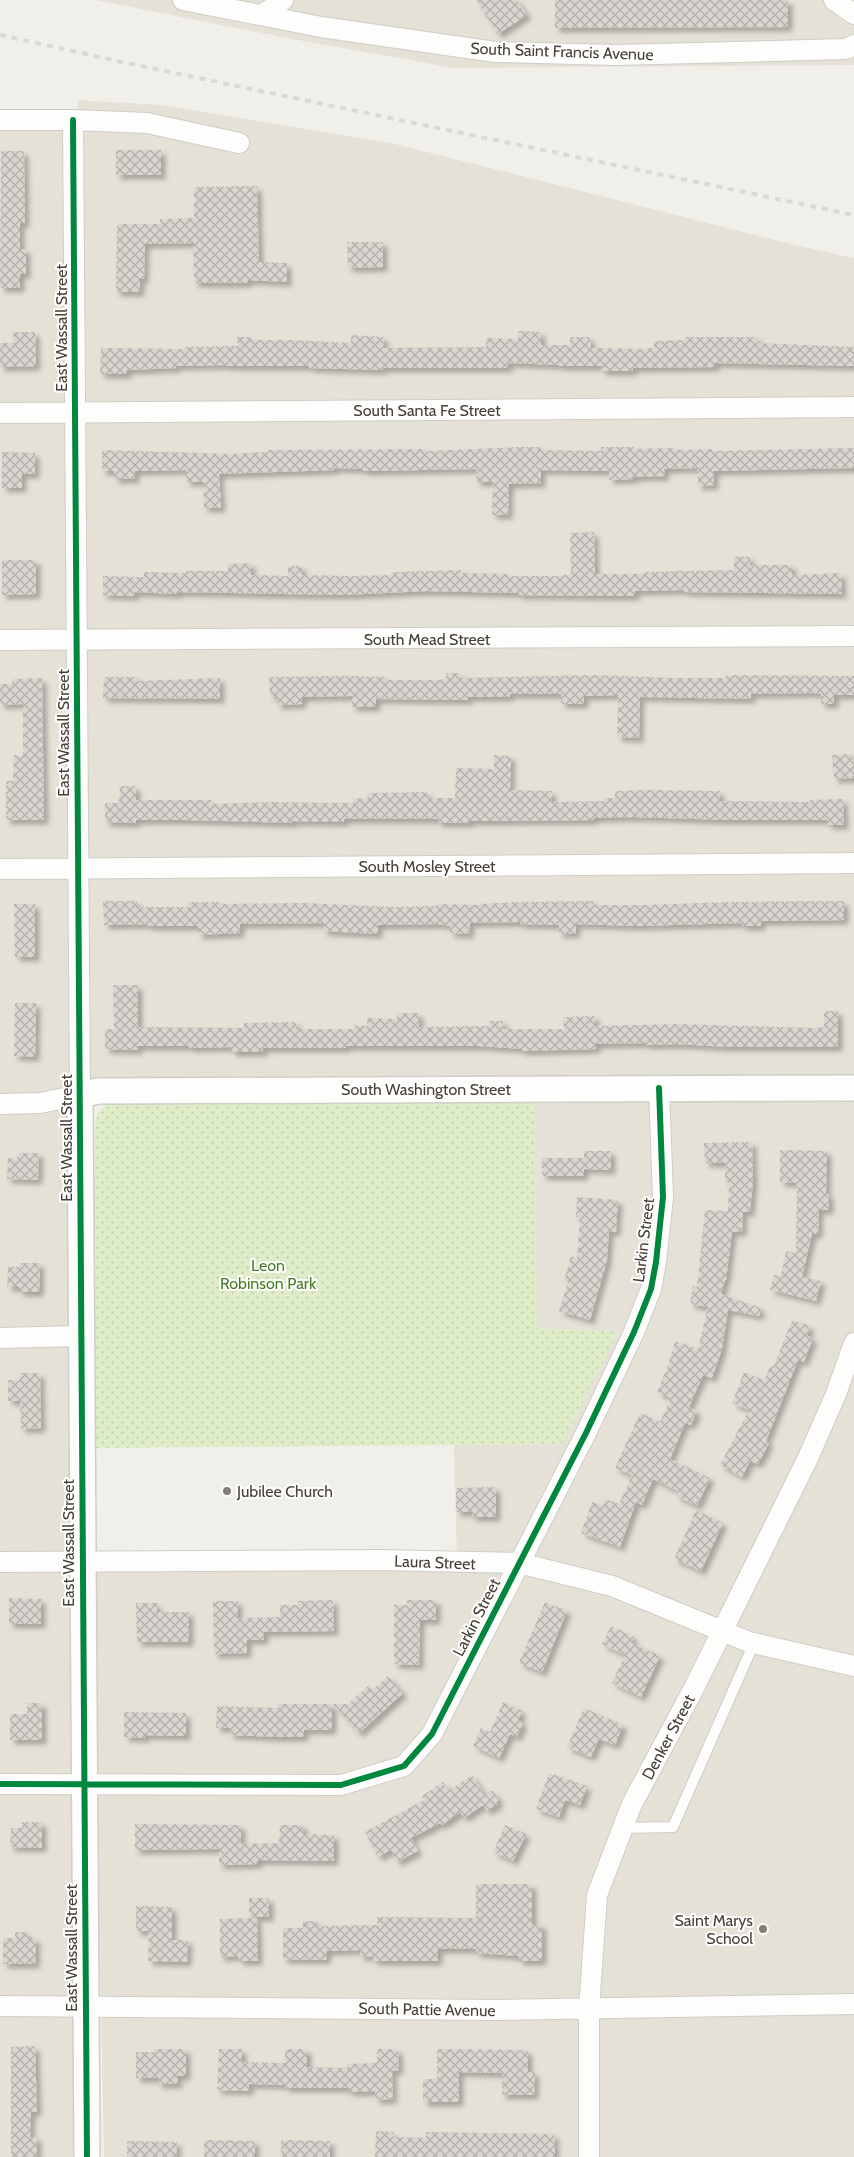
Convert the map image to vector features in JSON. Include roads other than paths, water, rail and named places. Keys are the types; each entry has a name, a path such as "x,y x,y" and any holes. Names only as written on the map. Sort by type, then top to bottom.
{"street":[{"name":"South Saint Francis Avenue","path":"183,0 322,27 495,52 616,55 846,49 854,45"},
{"path":"262,15 282,0"},
{"path":"834,0 854,14"},
{"path":"0,120 147,122 239,143"},
{"name":"East Wassall Street","path":"73,120 87,2157"},
{"name":"South Santa Fe Street","path":"0,413 854,407"},
{"name":"South Mead Street","path":"0,640 854,636"},
{"name":"South Mosley Street","path":"0,869 854,863"},
{"name":"Larkin Street","path":"0,1784 341,1785 404,1766 432,1734 586,1433 634,1332 651,1289 663,1197 659,1088"},
{"name":"South Washington Street","path":"0,1104 40,1103 98,1091 854,1088"},
{"path":"0,1338 80,1336"},
{"name":"Denker Street","path":"588,2157 588,2009 597,1895 632,1804 722,1631 807,1460 839,1386 854,1343"},
{"name":"Laura Street","path":"0,1562 379,1560 519,1563 612,1586 754,1643 854,1666"},
{"name":"South Pattie Avenue","path":"0,2006 498,2010 854,2004"}],"lane":[{"path":"623,1828 673,1827 754,1643"}],"railway":[{"path":"0,35 854,215"}],"place":[{"name":"Jubilee Church","path":"227,1491"},
{"name":"Saint Marys School","path":"763,1929"}],"park label":[{"name":"Leon Robinson Park","path":"268,1274"}]}
